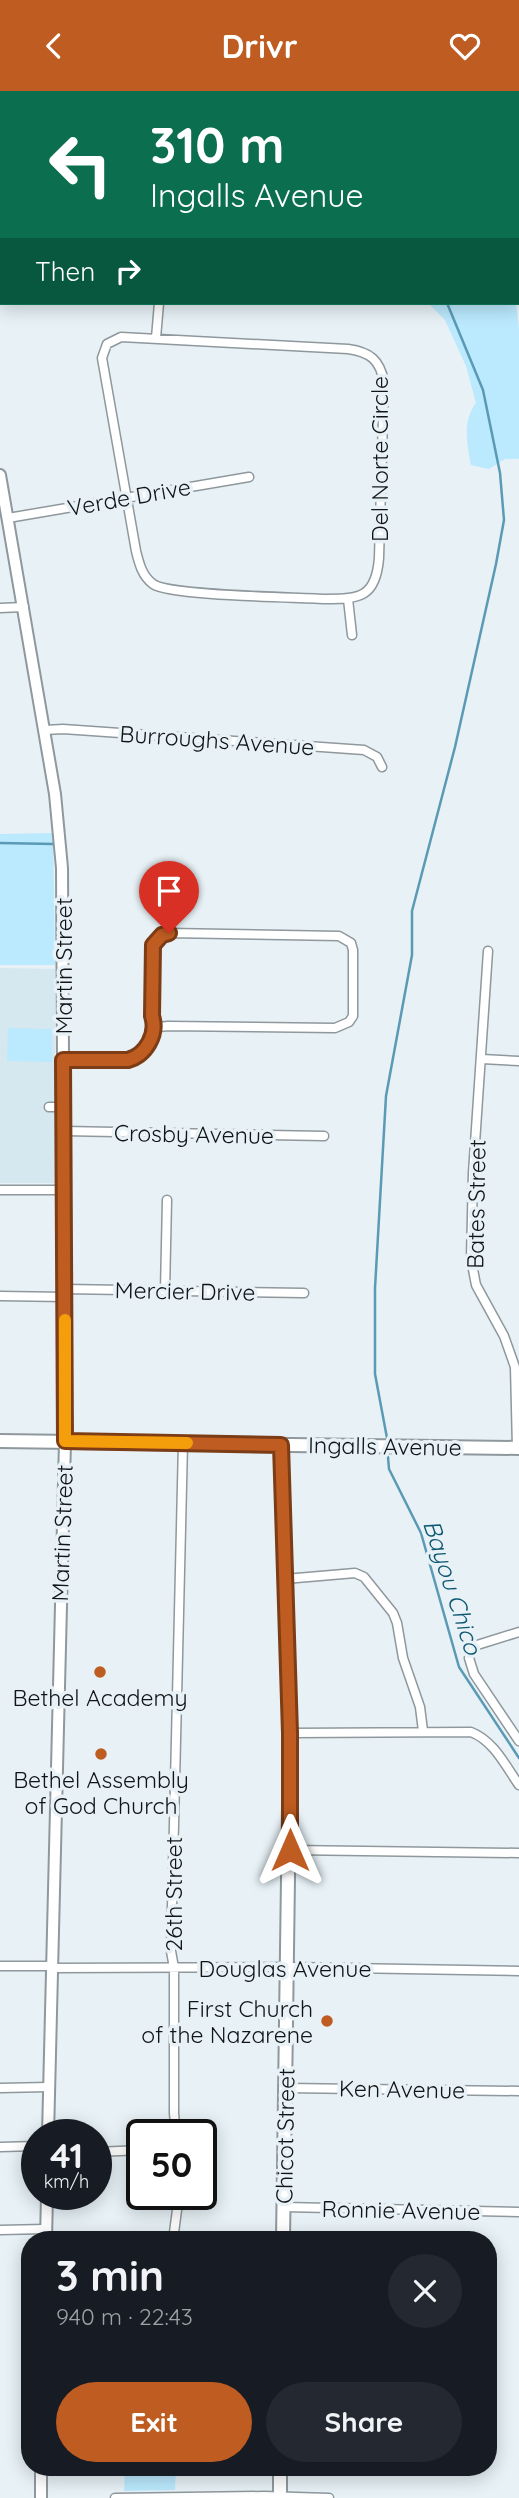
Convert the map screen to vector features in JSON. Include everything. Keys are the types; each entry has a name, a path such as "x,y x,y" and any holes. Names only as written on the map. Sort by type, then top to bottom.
{"main road":[{"name":"Ingalls Avenue","path":"0,1441 518,1448"},
{"name":"Chicot Street","path":"281,1445 290,1733 283,2231"},
{"path":"280,2497 281,2476"}],"street":[{"path":"156,338 159,305"},
{"name":"Del Norte Circle","path":"121,337 156,338 348,349 369,354 379,363 384,382 378,574 364,594 348,599 184,592 158,587 146,579 141,568 127,496 103,353 107,344 121,337"},
{"name":"Martin Street","path":"0,475 55,793 62,868 65,1441 48,2119"},
{"name":"Verde Drive","path":"8,519 127,496 249,477"},
{"path":"348,599 352,635"},
{"path":"0,608 24,607"},
{"name":"Burroughs Avenue","path":"45,730 63,729 361,750 377,757 382,767"},
{"path":"162,935 339,936 351,943 354,950 353,1016 343,1026 157,1025 152,1016 152,952 153,945 162,935"},
{"name":"Bates Street","path":"488,951 473,1173 471,1259 476,1285 504,1336 515,1367 518,1448"},
{"path":"63,1060 136,1058 145,1051 157,1025"},
{"path":"482,1059 519,1061"},
{"path":"49,1107 64,1107"},
{"name":"Crosby Avenue","path":"64,1132 324,1136"},
{"path":"0,1190 64,1191"},
{"path":"165,1291 167,1200"},
{"name":"Mercier Drive","path":"0,1296 165,1291 304,1293"},
{"name":"26th Street","path":"175,2119 174,1968 171,1951 183,1443"},
{"path":"285,1579 355,1573 364,1577 389,1607 397,1623 402,1658 416,1691 423,1731"},
{"path":"519,1632 474,1646 469,1658 474,1674 519,1741"},
{"path":"290,1733 459,1730 479,1735 494,1748 519,1785"},
{"path":"290,1850 519,1853"},
{"name":"Douglas Avenue","path":"0,1966 519,1971"},
{"path":"0,2088 49,2087"},
{"name":"Ken Avenue","path":"286,2088 519,2091"},
{"path":"0,2147 21,2146"},
{"name":"Ronnie Avenue","path":"284,2207 519,2212"},
{"path":"46,2231 47,2210"},
{"path":"174,2231 177,2210"},
{"path":"0,2230 21,2232"},
{"path":"41,2476 41,2498"},
{"path":"116,2498 329,2498"}],"shaded area":[{"path":"430,305 516,305 519,329 519,459 505,459 489,469 471,465 467,425 476,403 466,366 445,320"},
{"path":"53,833 55,965 0,965 0,834"},
{"path":"0,968 55,969 55,1183 0,1183"},
{"path":"8,1028 52,1029 52,1062 7,1061"},
{"path":"125,2476 176,2476 175,2490 124,2491"}],"waterway":[{"path":"387,1438 375,1374 375,1288 386,1096 412,955 412,911 455,747 504,520 500,473 483,390 448,305"},
{"path":"0,843 53,844"},
{"name":"Bayou Chico","path":"388,1457 389,1469 421,1533 459,1667 519,1758"}],"slow traffic":[{"path":"65,1320 65,1441 187,1443"}],"place":[{"name":"Bethel Academy","path":"100,1672"},
{"name":"Bethel Assembly of God Church","path":"101,1754"},
{"name":"First Church of the Nazarene","path":"327,2021"}],"route":[{"path":"169,933 162,935 153,945 154,1023 145,1051 128,1060 63,1060 65,1441 281,1445 290,1733 290,1850"}]}
